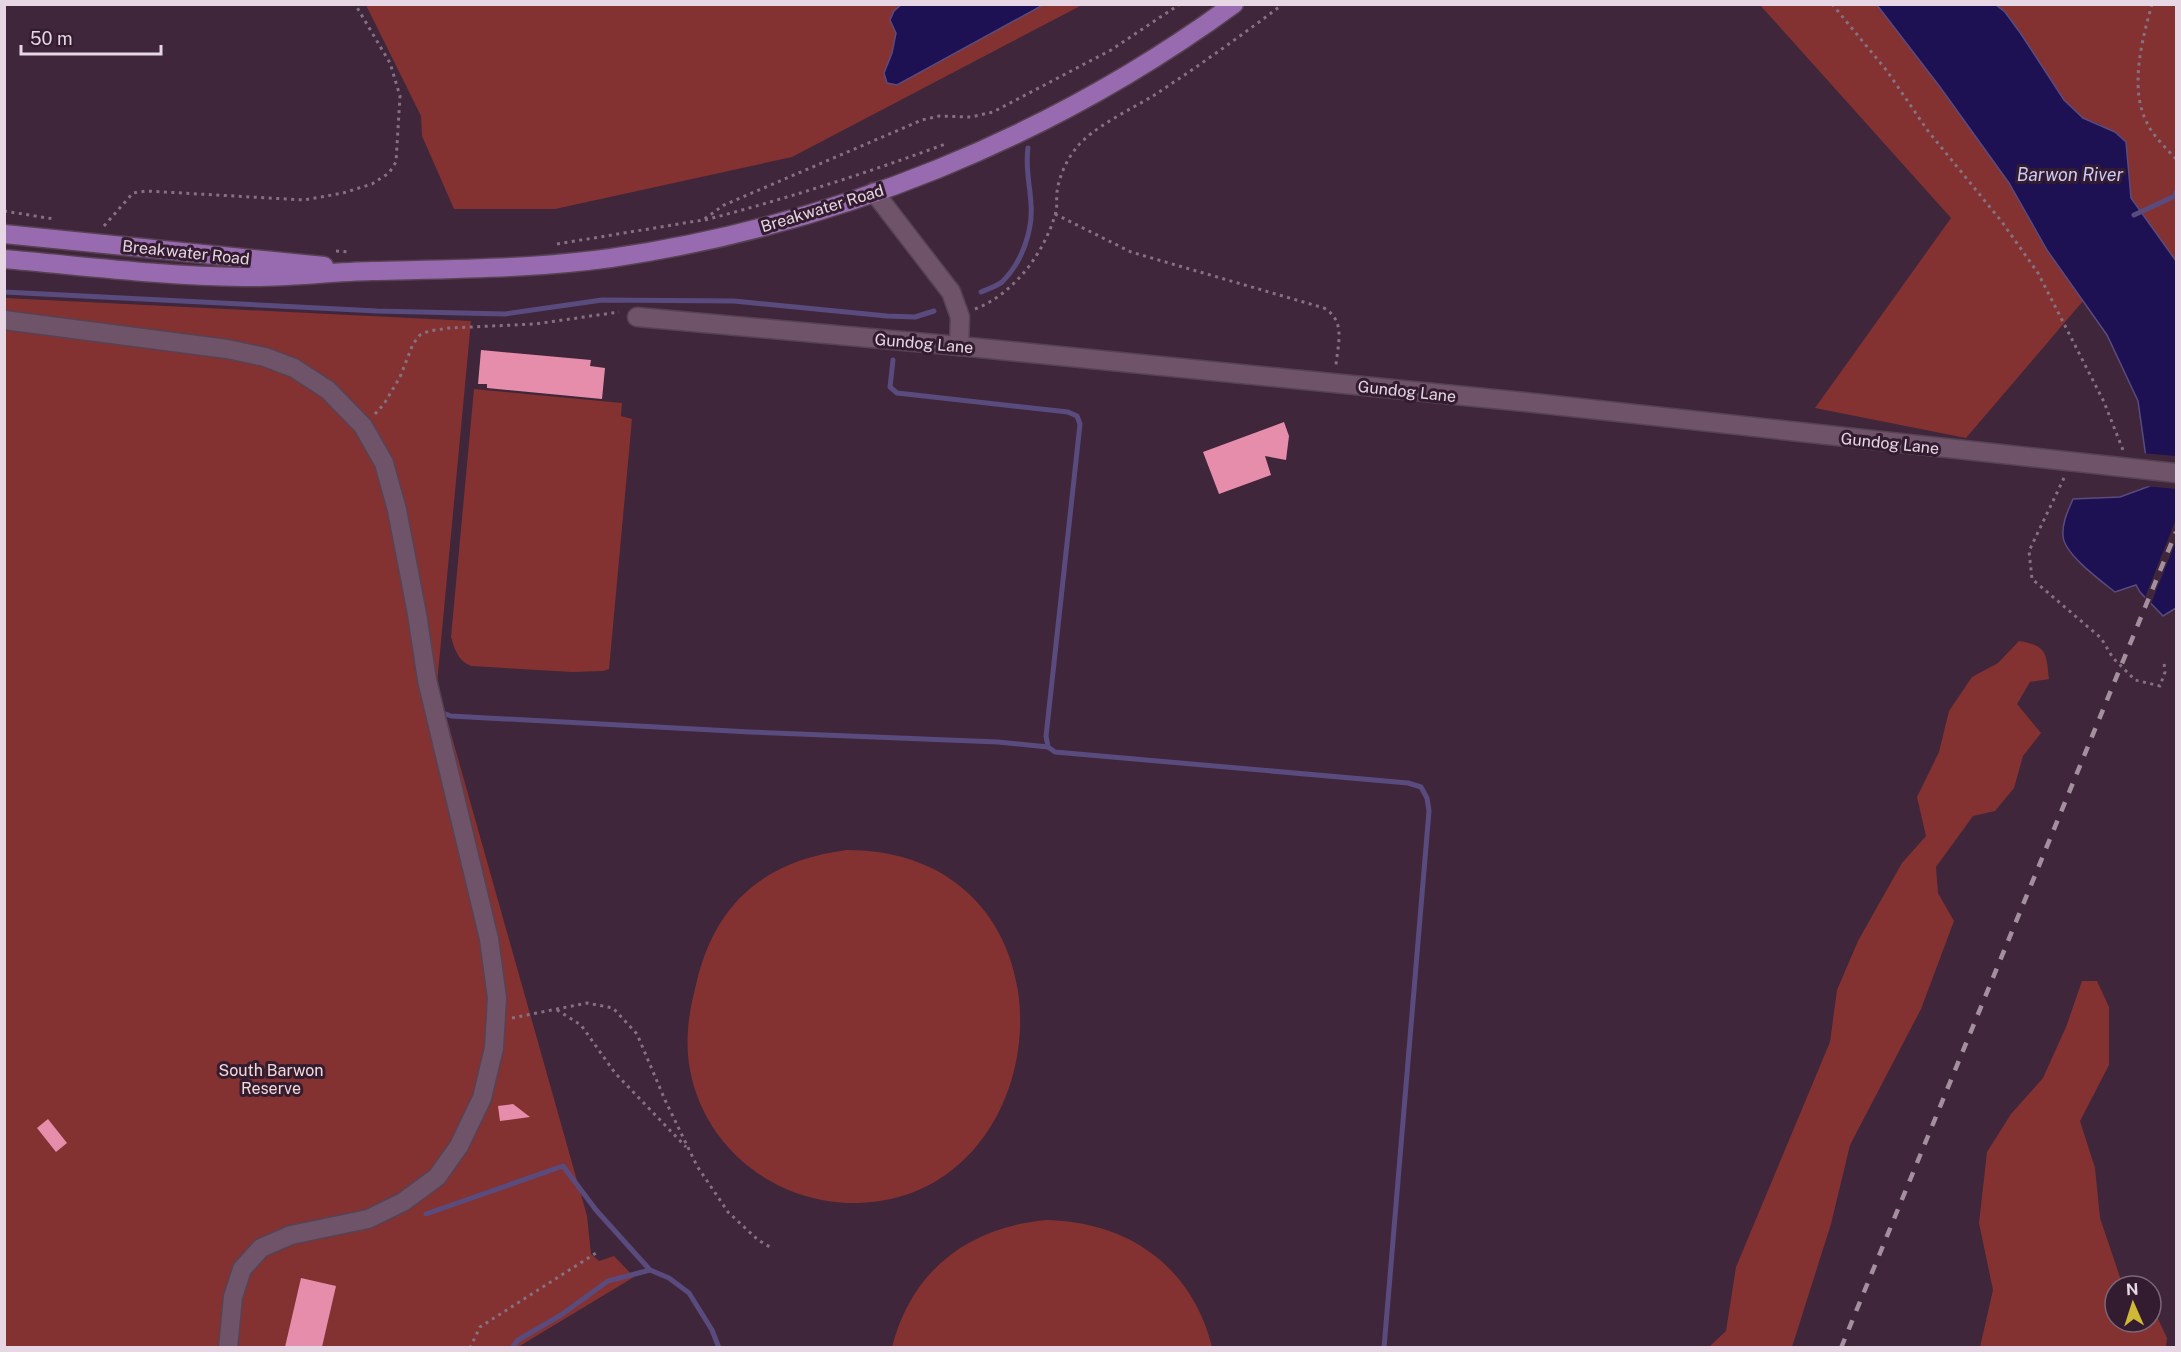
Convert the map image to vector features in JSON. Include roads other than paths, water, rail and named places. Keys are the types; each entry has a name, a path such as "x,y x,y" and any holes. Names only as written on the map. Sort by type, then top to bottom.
{"main road":[{"name":"Breakwater Road","path":"4,259 116,270 241,277 296,276 500,269 609,258 705,241 791,219 874,192 977,152 1121,80 1178,44 1234,4"},
{"name":"Breakwater Road","path":"4,234 367,272"}],"street":[{"path":"874,192 942,278 955,299 960,315 959,346"},
{"name":"Gundog Lane","path":"637,317 959,346 1525,402 2176,473"},
{"path":"4,320 227,349 265,357 294,368 317,382 339,400 363,426 384,463 397,510 427,680 489,939 496,998 494,1048 482,1098 459,1146 437,1178 403,1202 368,1219 291,1235 261,1248 242,1269 233,1297 228,1347"}],"water":[{"path":"901,5 1043,5 897,85 887,83 884,73 892,53 896,33 890,20 894,11"},
{"name":"Barwon River","path":"1877,5 1996,5 2005,12 2021,34 2064,100 2083,118 2115,132 2126,142 2131,198 2176,261 2176,608 2163,616 2136,585 2115,592 2101,581 2076,559 2063,536 2064,521 2073,499 2120,497 2150,486 2138,401 2107,335 2047,250 2009,183"}],"waterway":[{"path":"981,292 1002,282 1015,265 1025,246 1031,214 1027,169 1028,148"},
{"path":"2134,215 2175,196 2176,192"},
{"path":"4,292 377,311 505,314 602,300 734,301 915,317 934,311"},
{"path":"893,360 890,387 897,393 1068,412 1077,416 1080,424 1046,736 1048,747 1055,752 1408,783 1421,787 1427,798 1429,811 1384,1348"},
{"path":"443,713 451,716 998,742 1048,747"},
{"path":"426,1214 563,1166 596,1210 650,1270"},
{"path":"512,1348 518,1340 561,1315 608,1281 650,1270 669,1278 689,1293 712,1330 719,1348"}],"railway":[{"path":"1841,1348 2176,532"}],"park label":[{"name":"South Barwon Reserve","path":"271,1079"}]}
